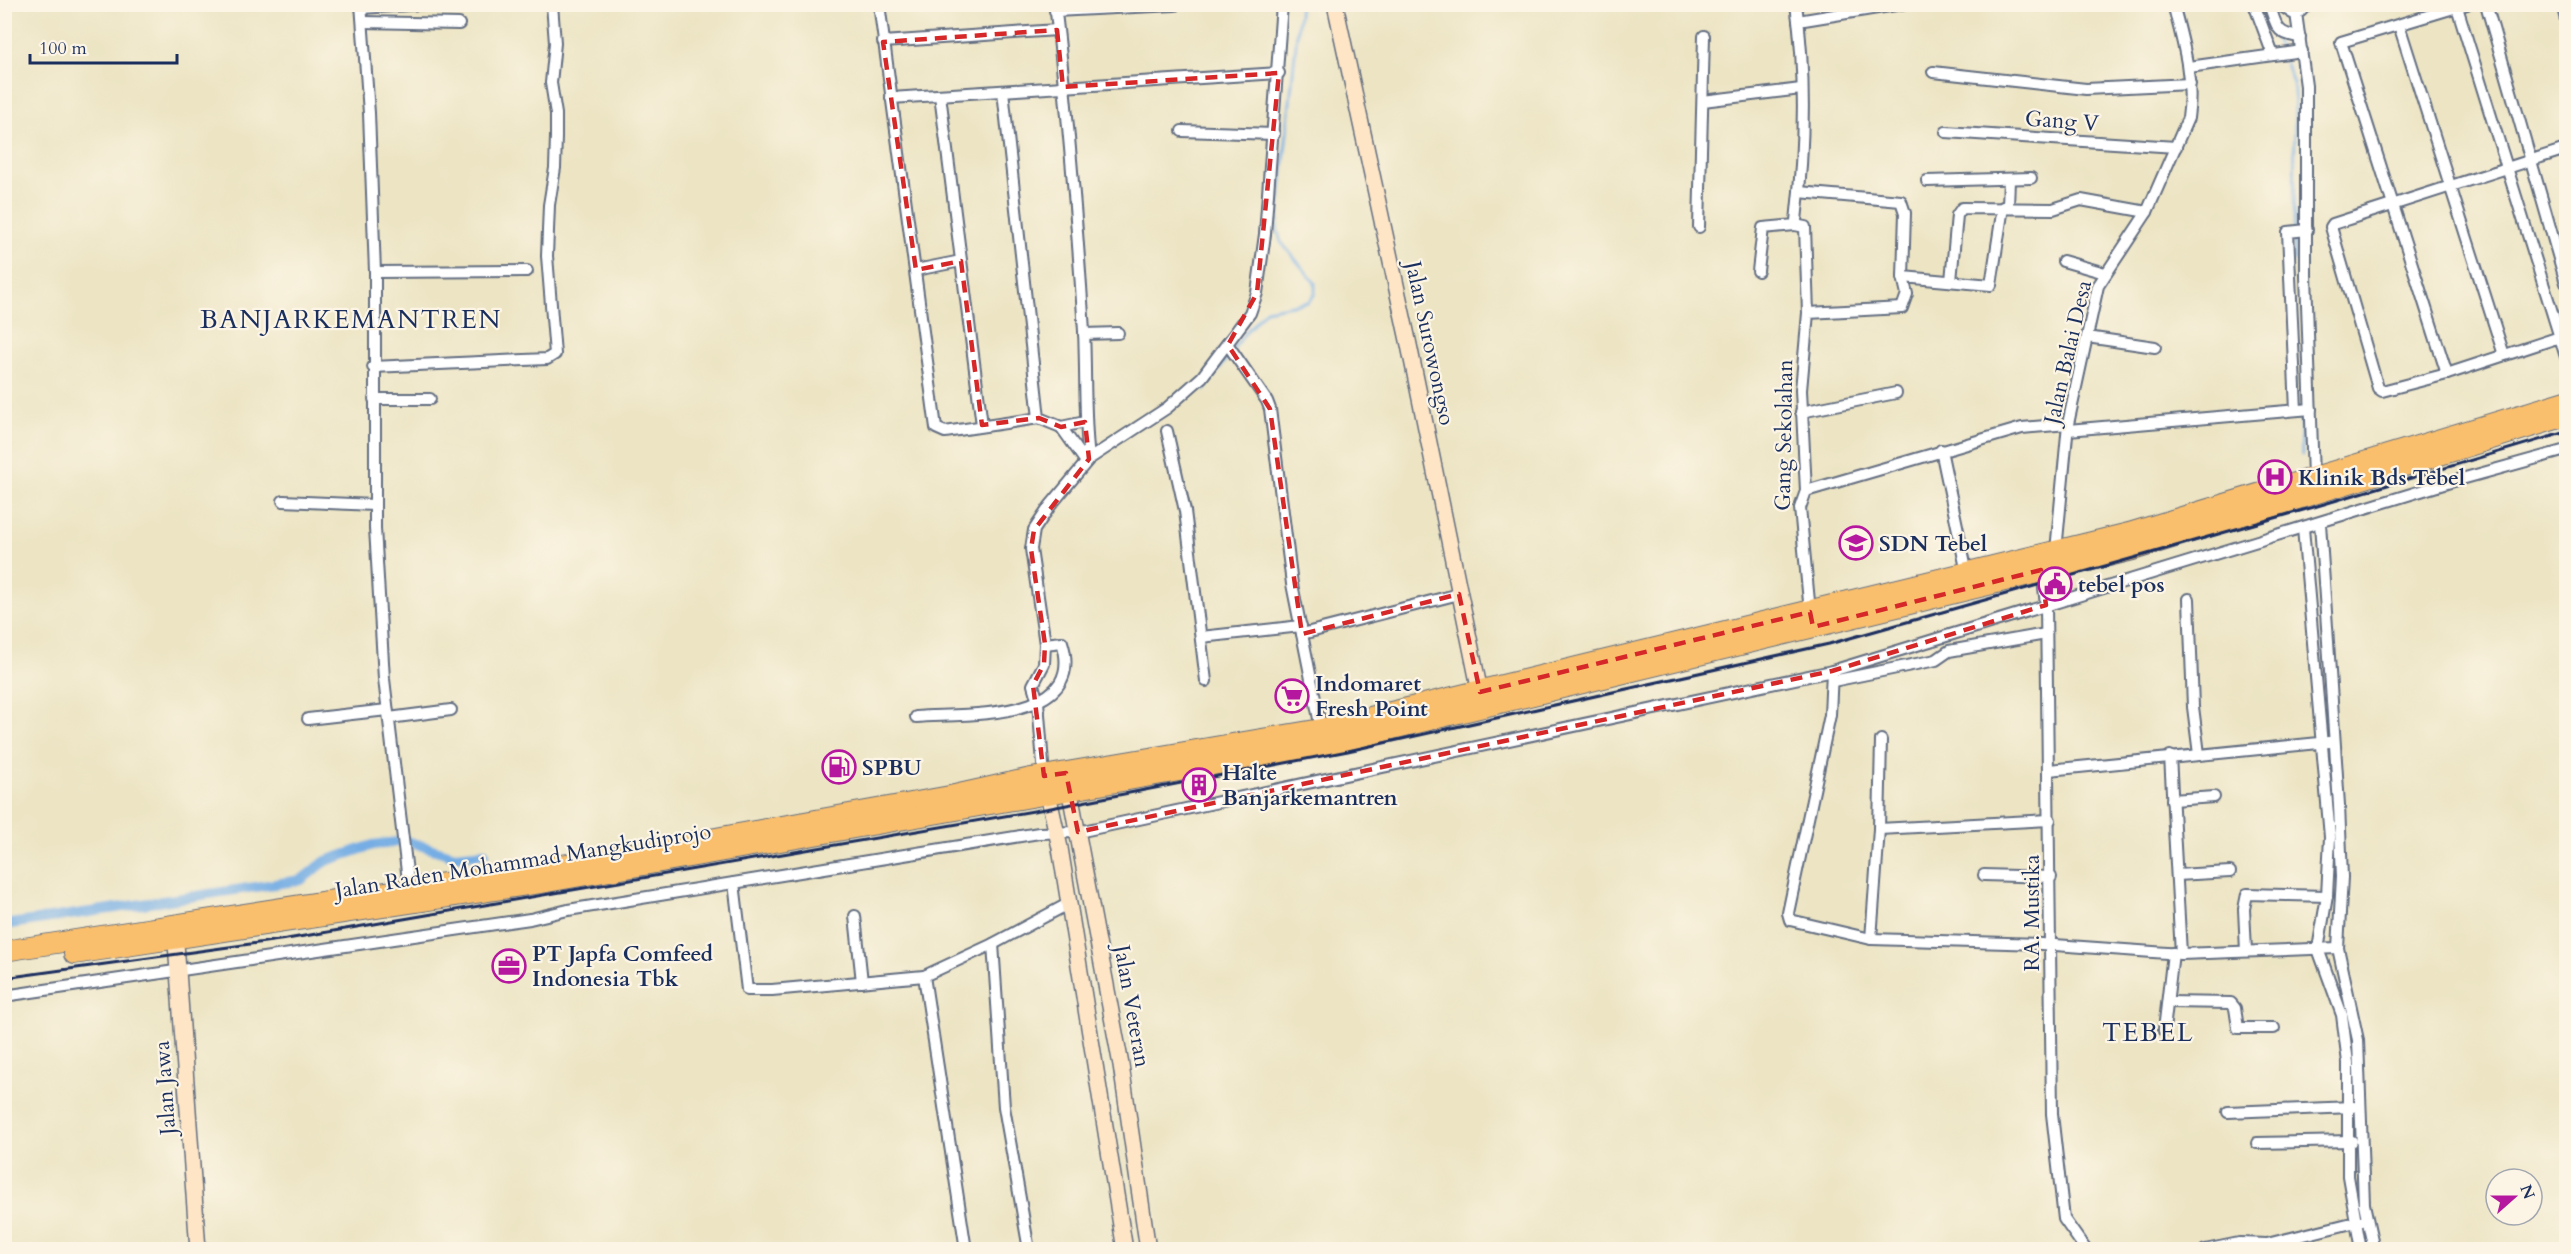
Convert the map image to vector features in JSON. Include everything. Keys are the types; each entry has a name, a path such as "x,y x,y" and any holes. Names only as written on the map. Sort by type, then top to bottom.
{"highway":[{"path":"1068,781 1326,745 1812,620 1967,573 2129,533 2566,401"},
{"path":"1046,785 1321,729 1480,692 2133,550 2566,416"},
{"name":"Jalan Raden Mohammad Mangkudiprojo","path":"4,964 409,889 1046,785"},
{"name":"Jalan Raden Mohammad Mangkudiprojo","path":"4,951 176,932 547,882 1046,785"}],"street":[{"path":"409,889 388,714 374,505 375,272 361,6 424,4"},
{"path":"373,367 547,359 555,354 547,256 549,205 555,168 556,137 556,114 551,83 555,43 552,4"},
{"path":"879,4 936,428 945,432 1039,418 1061,427 1088,460"},
{"path":"1125,1250 1057,834 1046,785 1041,697 1033,685 1044,664 1051,642 1031,549 1034,530 1088,460 1167,408 1231,349 1250,313 1257,293 1274,134 1282,4"},
{"name":"Jalan Surowongso","path":"1335,4 1409,345 1480,692"},
{"path":"1758,271 1763,228 1795,225 1799,192 1801,89 1796,4"},
{"name":"Jalan Balai Desa","path":"2056,551 2068,427 2098,286 2147,212 2188,118 2190,84 2188,67 2173,4"},
{"path":"2254,4 2279,54"},
{"path":"2269,4 2280,31 2284,35 2300,37"},
{"path":"2279,4 2287,12 2296,13 2307,4"},
{"path":"2486,4 2566,283"},
{"path":"2562,4 2566,20"},
{"path":"1088,460 1084,334 1055,8 1175,5"},
{"path":"1798,21 1898,5"},
{"path":"2447,374 2341,46 2343,40 2462,6 2507,168 2563,336 2566,357"},
{"path":"2296,13 2306,86 2297,307 2303,409 2313,477"},
{"path":"363,22 459,24"},
{"path":"2398,25 2505,355"},
{"path":"884,42 1057,30"},
{"path":"1699,227 1704,36"},
{"path":"2188,67 2302,51"},
{"path":"1933,72 2086,89 2190,84"},
{"path":"891,98 1279,73"},
{"path":"1703,101 1801,89"},
{"path":"1003,91 1039,418"},
{"path":"940,95 982,425"},
{"path":"1182,131 1274,134"},
{"name":"Gang V","path":"1946,132 2176,147"},
{"path":"2563,336 2387,391 2378,388 2331,226 2392,204 2566,149"},
{"path":"1927,182 2031,178"},
{"path":"1903,277 1991,285 2009,179"},
{"path":"1799,192 1901,201 1905,213 1903,277 1907,298 1904,307 1808,313"},
{"path":"1951,281 1958,212 1965,208 2053,209 2081,200 2147,212"},
{"name":"Gang Sekolahan","path":"1795,225 1804,226 1805,229 1808,313 1801,412 1806,491 1800,508 1812,620"},
{"path":"2300,229 2288,232 2297,275 2303,409"},
{"path":"916,270 962,261"},
{"path":"2063,261 2105,273"},
{"path":"375,272 527,271"},
{"path":"1084,334 1119,333"},
{"path":"2087,337 2155,347"},
{"path":"1231,349 1270,410 1292,584 1321,729"},
{"path":"1801,412 1896,393"},
{"path":"374,399 430,399"},
{"path":"1806,491 2022,428 2068,427 2303,409"},
{"path":"1061,427 1085,422"},
{"path":"1167,431 1185,511 1206,681"},
{"path":"1941,450 1967,573"},
{"path":"1833,676 2046,606 2566,450"},
{"path":"283,501 374,505"},
{"path":"2312,525 2342,877 2328,948 2358,1040 2354,1141 2361,1221 2361,1250"},
{"path":"2312,525 2329,741 2328,948 2342,1015 2355,1107 2354,1141"},
{"name":"RA. Mustika","path":"2042,570 2046,606 2050,820 2049,944 2052,1114 2061,1206 2069,1228 2086,1250"},
{"path":"1201,637 1301,630 1460,594"},
{"path":"2189,599 2193,707 2199,754"},
{"path":"4,996 530,919 568,910 1039,833 1078,832 1833,676 1936,660 1949,651 2046,634"},
{"path":"916,717 998,712 1041,697 1063,672 1064,647 1051,642"},
{"path":"1833,676 1830,715 1788,917 1790,920 1871,939 2049,944 2177,953 2328,948"},
{"path":"308,719 451,710"},
{"path":"1871,939 1879,829 1881,740"},
{"path":"2049,770 2329,741"},
{"path":"2164,1030 2177,953 2177,875 2170,756"},
{"name":"Jalan Veteran","path":"1068,781 1121,1065 1148,1250"},
{"path":"2172,800 2214,797"},
{"path":"1879,829 2050,820"},
{"path":"2177,875 2230,872"},
{"path":"1984,875 2051,877"},
{"path":"734,883 747,990 924,976 993,944 1068,904"},
{"path":"2246,951 2244,909 2247,894 2327,896"},
{"path":"855,916 862,982"},
{"name":"Jalan Jawa","path":"176,932 198,1250"},
{"path":"993,944 1004,1107 1029,1250"},
{"path":"924,976 966,1250"},
{"path":"2168,1002 2231,1004 2235,1008 2238,1028 2274,1028"},
{"path":"1094,1068 1121,1065"},
{"path":"2228,1112 2355,1107"},
{"path":"2257,1143 2354,1141"},
{"path":"2205,1250 2239,1244 2267,1244 2361,1221"},
{"path":"2361,1221 2374,1250"}],"highlighted area":[{"path":"1057,30 1063,87 1279,73 1257,293 1228,345 1270,409 1302,634 1459,594 1480,692 1810,612 1813,627 2041,570 2046,605 1832,671 1078,832 1066,773 1044,776 1033,685 1044,664 1045,644 1031,549 1034,530 1089,459 1085,422 1061,427 1039,418 982,425 961,261 916,270 883,42"}],"waterway":[{"path":"1204,390 1245,333 1266,310 1308,302 1315,294 1315,283 1281,242 1277,229 1300,4"},
{"path":"2262,4 2280,50"},
{"path":"2283,56 2293,83 2295,102 2294,228"},
{"path":"2294,234 2294,261"},
{"path":"2300,411 2302,455"},
{"path":"4,925 301,880 326,861 373,845 406,841 455,856 485,853"}],"railway":[{"path":"4,978 287,939 1051,808 1348,751 1829,644 2314,507 2566,432"}],"place":[{"name":"Klinik Bds Tebel","path":"2275,477"},
{"name":"SDN Tebel","path":"1856,543"},
{"name":"tebel pos","path":"2055,584"},
{"name":"Indomaret Fresh Point","path":"1292,696"},
{"name":"SPBU","path":"839,767"},
{"name":"Halte Banjarkemantren","path":"1199,785"},
{"name":"PT Japfa Comfeed Indonesia Tbk","path":"509,966"}],"district":[{"name":"BANJARKEMANTREN","path":"351,319"},
{"name":"TEBEL","path":"2148,1032"}]}
